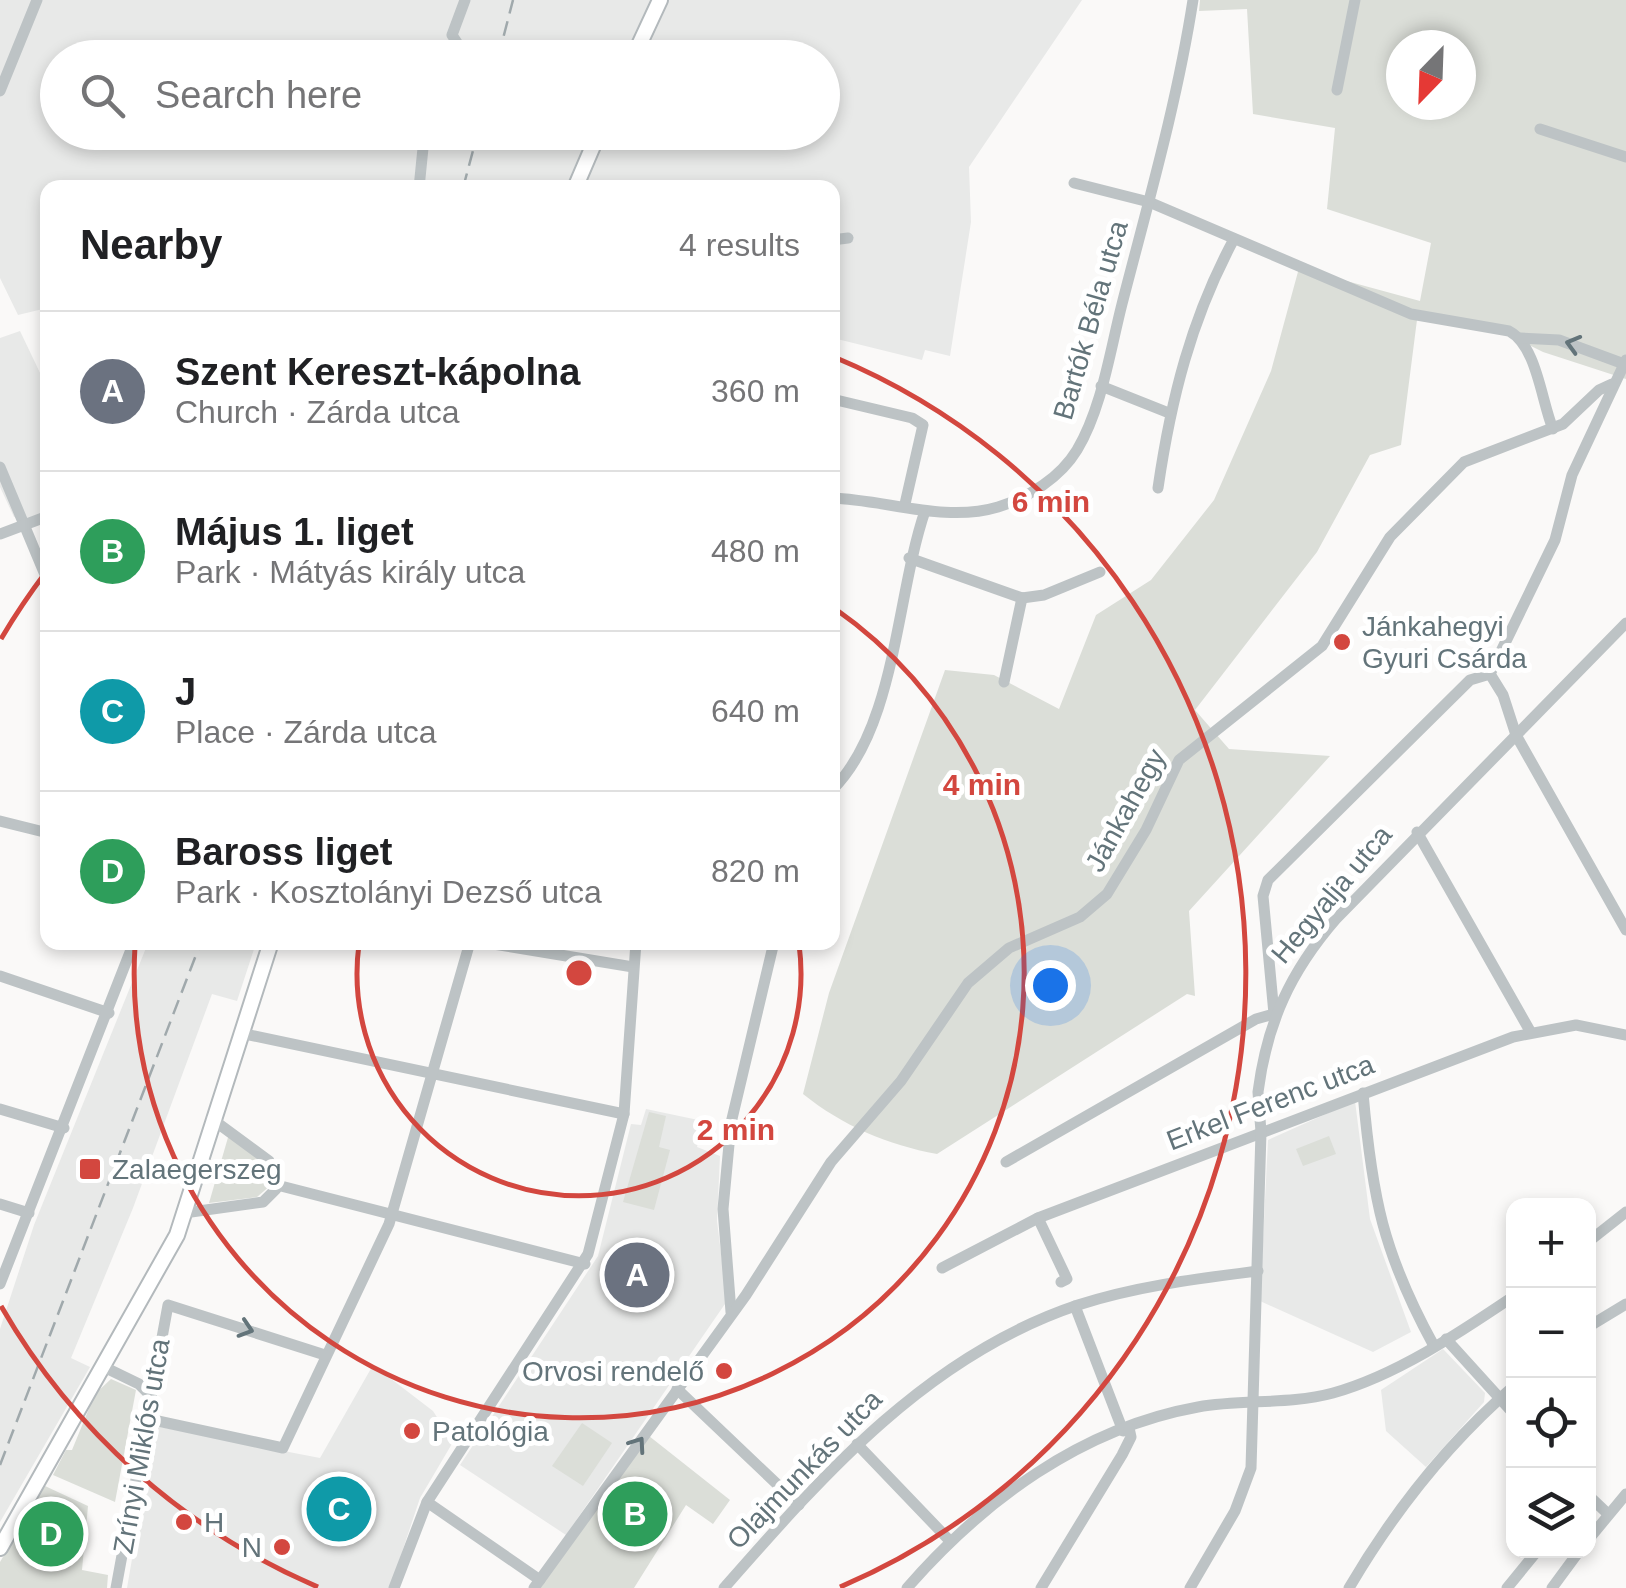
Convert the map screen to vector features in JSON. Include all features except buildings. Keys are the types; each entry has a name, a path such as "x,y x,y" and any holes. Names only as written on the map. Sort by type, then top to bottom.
{"main road":[{"path":"641,40 660,0"},
{"path":"582,180 592,150"},
{"path":"0,1548 177,1235 268,950"}],"street":[{"path":"0,91 37,0"},
{"path":"455,40 452,35 465,0"},
{"name":"Bartók Béla utca","path":"840,499 906,504 925,511 976,512 1008,504 1041,486 1076,452 1101,386 1176,99 1194,0"},
{"path":"1337,90 1355,0"},
{"path":"1540,129 1626,157"},
{"path":"420,180 423,150"},
{"path":"1006,1162 1256,1019 1274,1014 1264,896 1268,880 1470,680 1490,674 1555,540 1572,475 1625,362 1559,340 1520,338 1494,325 1411,314 1354,286 1148,202 1074,183"},
{"path":"840,239 848,238"},
{"path":"1158,488 1169,413 1207,288 1234,239"},
{"path":"1520,338 1553,428"},
{"name":"Jánkahegy","path":"538,1584 735,1307 831,1162 922,1052 968,983 1009,948 1080,917 1107,894 1146,830 1179,760 1322,646 1390,537 1464,462 1553,428 1612,384"},
{"path":"1101,386 1169,413"},
{"path":"840,401 912,418 923,425 906,504"},
{"path":"0,468 40,563"},
{"path":"840,780 862,753 875,721 909,558 925,511"},
{"path":"0,534 40,518"},
{"path":"909,558 1022,598 1044,595 1100,572"},
{"path":"1004,682 1022,598"},
{"name":"Hegyalja utca","path":"1190,1588 1247,1485 1255,1402 1261,1132 1258,1092 1274,1014 1308,952 1417,832 1626,623"},
{"path":"1490,674 1503,695 1516,736 1626,930"},
{"path":"0,821 40,831"},
{"path":"1417,832 1530,1032"},
{"path":"0,1284 131,950"},
{"path":"144,1418 283,1448 392,1216 468,950"},
{"path":"530,950 633,967"},
{"path":"394,1588 427,1502 584,1264 624,1114 635,950"},
{"path":"735,1307 723,1209 732,1123 772,950"},
{"path":"0,976 109,1013"},
{"name":"Erkel Ferenc utca","path":"942,1268 1038,1218 1530,1032 1576,1025 1626,1035"},
{"path":"240,1034 624,1114"},
{"path":"1363,1093 1378,1216 1405,1292 1440,1342 1506,1405"},
{"path":"0,1109 64,1128"},
{"path":"184,1213 262,1202 277,1184 275,1170 264,1156 212,1119"},
{"path":"277,1184 584,1264"},
{"path":"0,1204 29,1213"},
{"path":"1596,1236 1626,1212"},
{"path":"1038,1218 1067,1279 1061,1282"},
{"name":"Olajmunkás utca","path":"724,1588 857,1444 894,1409 950,1369 1075,1306 1175,1281 1258,1272"},
{"path":"907,1588 949,1540 1031,1475 1126,1430 1198,1407 1299,1400 1337,1392 1440,1342 1506,1301"},
{"path":"1596,1322 1626,1304"},
{"name":"Zrínyi Miklós utca","path":"116,1588 144,1418 168,1305 325,1355"},
{"path":"1041,1588 1122,1455 1126,1430 1075,1306"},
{"path":"104,1367 140,1384 149,1394"},
{"path":"676,1389 799,1505"},
{"path":"1349,1588 1412,1494 1506,1393"},
{"path":"857,1444 949,1540"},
{"path":"1596,1530 1626,1494"},
{"path":"427,1502 538,1584"},
{"path":"1596,1503 1608,1514"},
{"path":"1507,1588 1531,1558"},
{"path":"1552,1588 1574,1558"}],"shaded area":[{"path":"0,0 1082,0 969,167 971,222 950,356 925,350 922,360 840,340 840,180 40,180 40,310 18,315 0,278"},
{"path":"1200,0 1626,0 1626,379 1543,352 1495,328 1418,312 1401,445 1370,455 1317,552 1195,710 1229,749 1330,756 1189,911 1195,996 1187,994 937,1154 919,1150 850,1125 803,1094 829,993 945,670 994,675 1059,709 1096,615 1151,580 1214,500 1271,371 1299,268 1420,301 1431,243 1327,209 1335,128 1253,114 1247,9 1199,11"},
{"path":"20,331 40,373 40,521 14,517 0,487 0,338"},
{"path":"145,950 254,950 237,1001 212,994 133,1208 71,1358 90,1367 0,1522 0,1329 34,1225"},
{"path":"1355,1101 1370,1219 1411,1332 1373,1352 1260,1301 1268,1140"},
{"path":"646,1109 703,1121 697,1147 720,1156 717,1221 727,1301 566,1535 460,1465 598,1256 631,1124 641,1125"},
{"path":"649,1112 666,1116 659,1147 670,1150 654,1210 623,1202"},
{"path":"229,1134 268,1163 271,1185 257,1197 209,1203"},
{"path":"1329,1136 1336,1154 1303,1166 1296,1149"},
{"path":"1443,1349 1485,1393 1484,1402 1426,1467 1386,1431 1381,1390"},
{"path":"373,1365 433,1411 453,1442 420,1498 390,1588 127,1588 155,1426 320,1458"},
{"path":"111,1379 136,1390 115,1502 53,1475 66,1450 72,1450 95,1394"},
{"path":"582,1423 612,1443 583,1486 552,1466"},
{"path":"649,1436 730,1500 713,1524 686,1505 634,1588 536,1588"},
{"path":"45,1486 88,1506 82,1570 108,1575 107,1588 0,1588 0,1562"}],"railway":[{"path":"503,40 513,0"},
{"path":"465,180 473,150"},
{"path":"0,1465 198,950"}],"place":[{"name":"Jánkahegyi Gyuri Csárda","path":"1342,642"},
{"name":"Zalaegerszeg","path":"90,1169"},
{"name":"Szent Kereszt-kápolna","path":"637,1275"},
{"name":"Orvosi rendelő","path":"724,1371"},
{"name":"Patológia","path":"412,1431"},
{"name":"J","path":"339,1509"},
{"name":"Május 1. liget","path":"635,1514"},
{"name":"H","path":"184,1522"},
{"name":"Baross liget","path":"51,1534"},
{"name":"N","path":"282,1547"}]}
